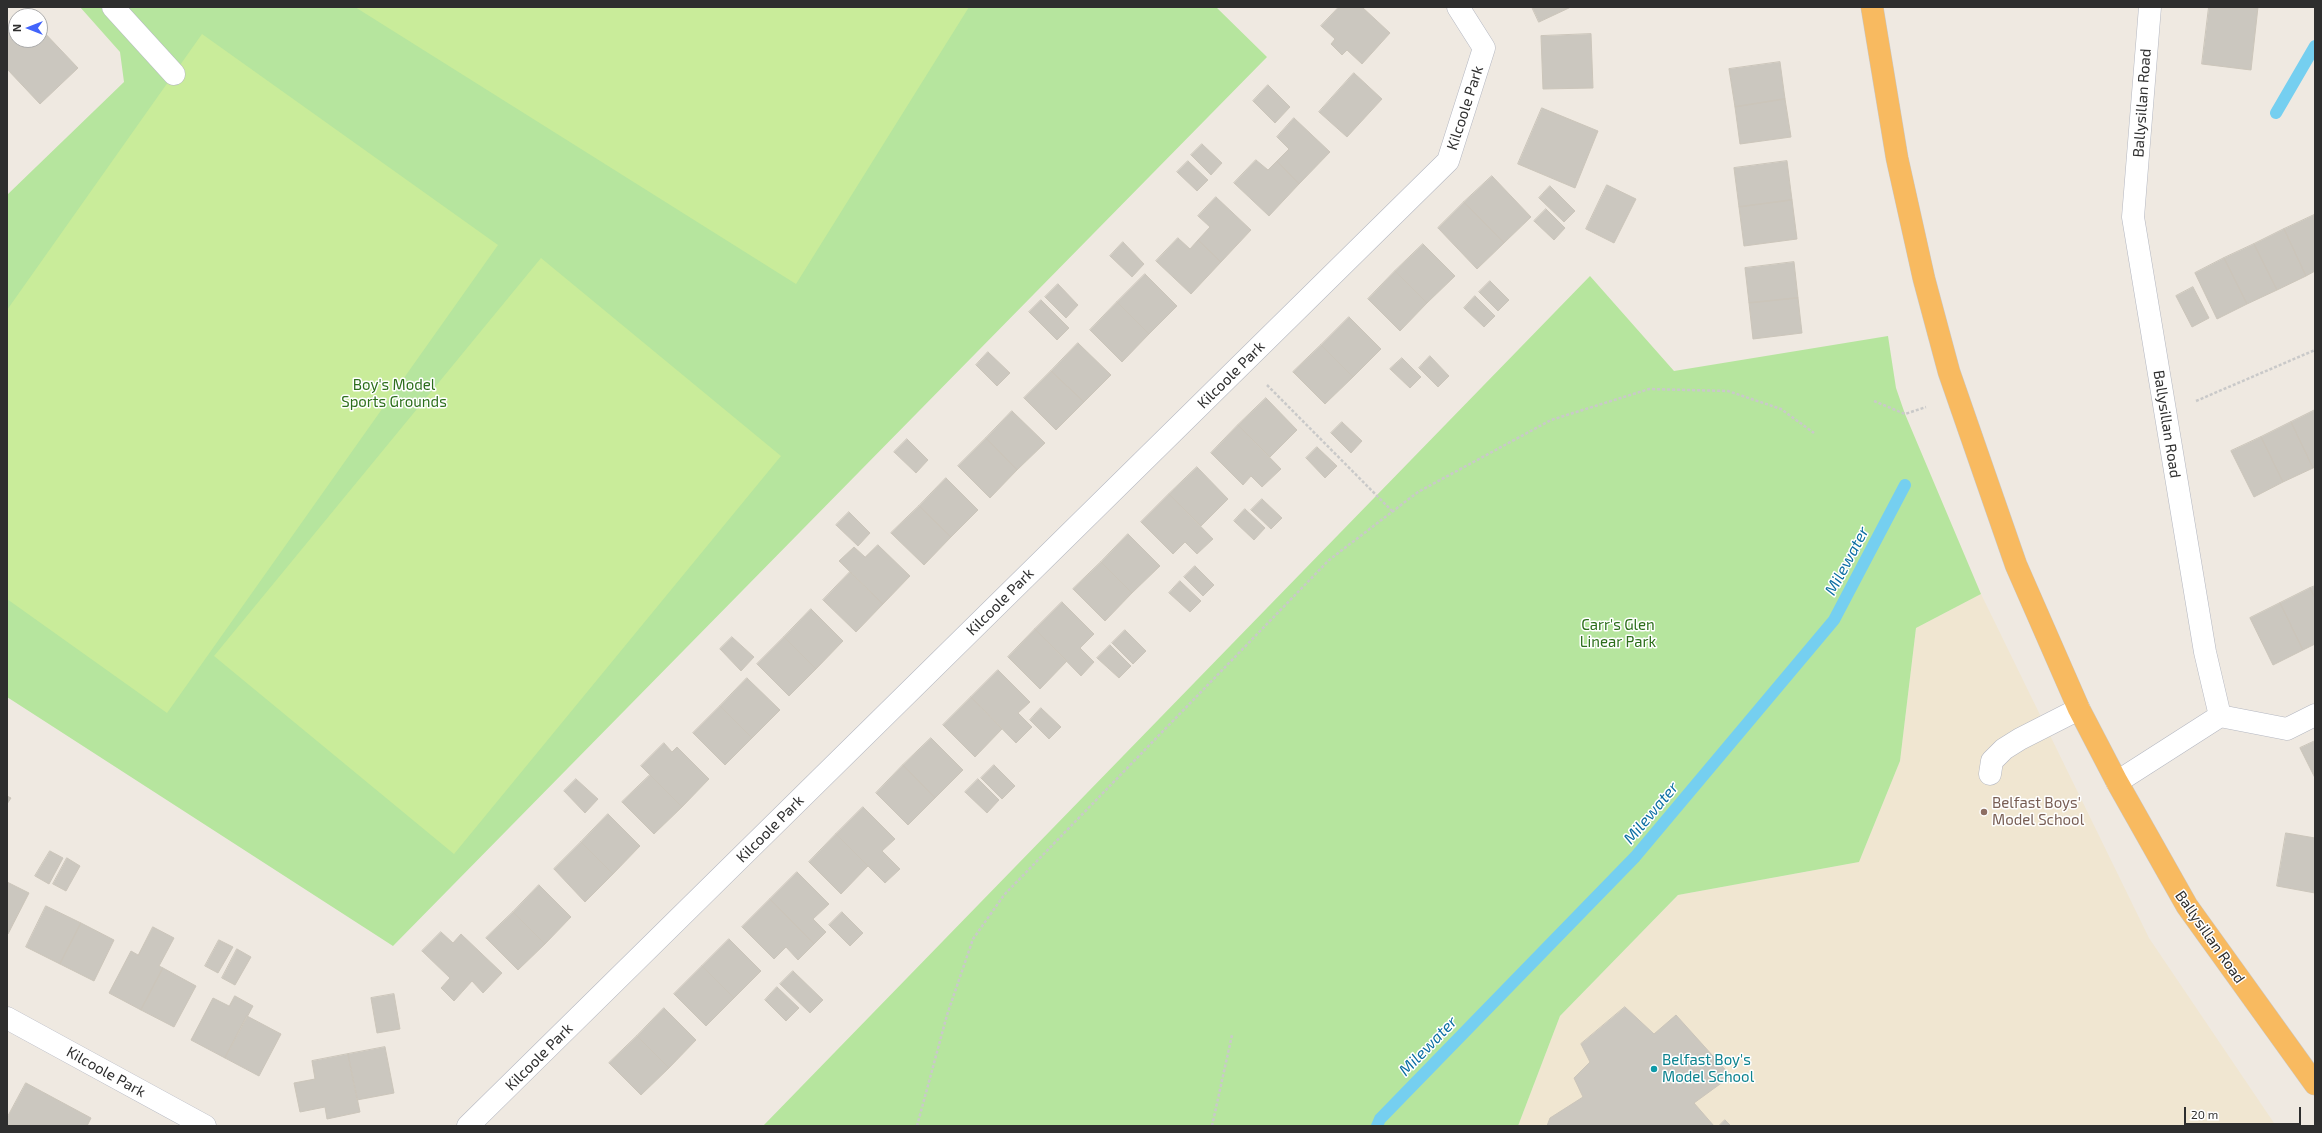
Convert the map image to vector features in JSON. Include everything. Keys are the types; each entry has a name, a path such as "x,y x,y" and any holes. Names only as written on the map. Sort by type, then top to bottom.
{"highway":[{"name":"Ballysillan Road","path":"1872,7 1897,158 1924,279 1957,397 2016,565 2080,709 2116,782 2187,906 2315,1084"}],"street":[{"path":"113,7 174,74"},
{"name":"Kilcoole Park","path":"468,1126 1448,161 1484,48 1458,7"},
{"name":"Ballysillan Road","path":"2150,7 2133,217 2205,652 2220,716"},
{"path":"1990,774 1992,761 2004,749 2080,709"},
{"path":"2116,782 2220,716 2287,729 2315,715"},
{"name":"Kilcoole Park","path":"7,1019 205,1126"}],"path":[{"path":"2165,414 2315,350"},
{"path":"1244,362 1393,512"},
{"path":"917,1126 947,1015 973,939 1004,895 1329,560 1418,492 1551,420 1650,389 1728,390 1781,409 1814,433"},
{"path":"1874,402 1905,414 1957,397"},
{"path":"1212,1126 1232,1035"}],"shaded area":[{"name":"Belfast Boys' Model School","path":"1981,594 2149,938 2276,1126 1518,1126 1560,1016 1678,895 1859,862 1900,761 1916,628"}],"green space":[{"name":"Boy's Model Sports Grounds","path":"80,7 1216,7 1267,57 393,946 7,697 7,195 124,82 120,52"},
{"path":"355,7 969,7 796,284"},
{"path":"202,34 498,245 167,713 7,599 7,310"},
{"path":"541,258 781,456 454,854 214,656"},
{"name":"Carr's Glen Linear Park","path":"1590,276 1674,371 1888,336 1896,388 1905,414 1981,594 1916,628 1900,761 1859,862 1678,895 1560,1016 1518,1126 763,1126"}],"building":[{"path":"1339,7 1362,7 1390,33 1362,64 1347,50 1342,55 1331,44 1335,39 1321,26"},
{"path":"1532,7 1571,7 1539,22"},
{"path":"2209,7 2258,7 2251,70 2202,64"},
{"path":"8,26 8,48 48,48 48,36 78,68 40,104 7,69"},
{"path":"1591,34 1593,88 1543,89 1541,36"},
{"path":"1780,62 1785,99 1735,107 1729,69"},
{"path":"1354,73 1382,99 1347,137 1319,112"},
{"path":"1268,85 1290,107 1275,123 1253,101"},
{"path":"1785,99 1791,137 1740,144 1735,107"},
{"path":"1542,108 1598,131 1575,188 1518,164"},
{"path":"1294,118 1330,152 1299,184 1277,161 1289,149 1277,137"},
{"path":"1202,144 1222,163 1211,175 1191,155"},
{"path":"1256,160 1268,170 1277,161 1299,184 1269,216 1234,183"},
{"path":"1188,161 1208,180 1197,191 1177,172"},
{"path":"1787,161 1792,200 1739,207 1734,168"},
{"path":"1492,176 1531,217 1504,243 1464,202"},
{"path":"1607,185 1636,199 1614,243 1586,229"},
{"path":"1550,186 1575,211 1564,222 1539,198"},
{"path":"1216,197 1251,230 1221,262 1198,240 1210,227 1198,216"},
{"path":"1792,200 1797,239 1744,246 1739,207"},
{"path":"1464,202 1504,243 1477,269 1438,228"},
{"path":"1546,209 1565,228 1554,240 1534,221"},
{"path":"2314,215 2315,271 2306,276 2284,229"},
{"path":"2284,229 2306,276 2277,290 2254,244"},
{"path":"1178,238 1190,249 1198,240 1221,262 1191,294 1156,261"},
{"path":"1123,242 1144,264 1132,277 1110,256"},
{"path":"1423,244 1455,276 1427,303 1395,271"},
{"path":"2254,244 2277,290 2247,304 2224,258"},
{"path":"2224,258 2247,304 2217,319 2195,273"},
{"path":"1794,262 1798,298 1749,303 1745,268"},
{"path":"1395,271 1427,303 1400,331 1368,299"},
{"path":"1145,274 1177,306 1149,334 1117,302"},
{"path":"1490,281 1509,300 1498,311 1479,292"},
{"path":"1058,284 1078,305 1066,318 1045,297"},
{"path":"2193,287 2209,318 2192,327 2176,296"},
{"path":"1475,296 1495,316 1484,327 1464,308"},
{"path":"1798,298 1802,333 1753,339 1749,303"},
{"path":"1041,300 1069,328 1057,340 1029,312"},
{"path":"1117,302 1149,334 1122,362 1090,330"},
{"path":"1349,317 1381,349 1353,377 1321,345"},
{"path":"1078,343 1111,375 1084,402 1051,371"},
{"path":"1321,345 1353,377 1325,404 1293,372"},
{"path":"988,352 1010,373 997,386 976,365"},
{"path":"1430,356 1449,376 1438,387 1419,368"},
{"path":"1402,358 1421,377 1410,388 1390,369"},
{"path":"1051,371 1084,402 1056,430 1024,398"},
{"path":"1266,398 1297,430 1270,457 1238,425"},
{"path":"2315,410 2315,467 2313,468 2291,422"},
{"path":"1012,411 1045,443 1017,470 986,438"},
{"path":"1342,422 1362,441 1351,453 1331,433"},
{"path":"2291,422 2313,468 2283,482 2261,437"},
{"path":"1238,425 1281,469 1262,487 1251,476 1243,485 1211,453"},
{"path":"2261,437 2283,482 2254,497 2231,451"},
{"path":"986,438 1017,470 990,498 958,466"},
{"path":"907,439 928,460 916,473 894,452"},
{"path":"1317,447 1337,466 1325,478 1306,458"},
{"path":"1197,467 1228,499 1201,526 1169,494"},
{"path":"946,478 978,510 951,537 919,506"},
{"path":"1169,494 1213,539 1197,554 1185,542 1173,554 1141,522"},
{"path":"1262,499 1282,518 1271,529 1251,510"},
{"path":"919,506 951,537 924,565 891,533"},
{"path":"1245,509 1265,528 1254,540 1234,521"},
{"path":"849,512 870,533 858,546 836,525"},
{"path":"1128,534 1160,566 1132,593 1101,562"},
{"path":"878,545 910,576 883,604 839,561 854,547 865,557"},
{"path":"1101,562 1132,593 1105,621 1073,589"},
{"path":"1195,566 1214,585 1203,596 1184,577"},
{"path":"850,572 883,604 856,632 823,600"},
{"path":"1180,581 1201,601 1190,612 1169,593"},
{"path":"2315,586 2315,598 2310,588"},
{"path":"2310,588 2315,598 2315,644 2303,650 2280,603"},
{"path":"1062,602 1094,634 1080,648 1094,662 1081,676 1035,629"},
{"path":"2280,603 2303,650 2273,665 2250,618"},
{"path":"811,609 843,641 816,669 784,637"},
{"path":"1035,629 1067,661 1040,689 1008,657"},
{"path":"1125,630 1146,651 1133,664 1112,643"},
{"path":"732,637 754,657 741,671 720,649"},
{"path":"784,637 816,669 789,696 757,664"},
{"path":"1110,645 1131,666 1119,678 1097,658"},
{"path":"998,670 1030,702 1018,713 1032,727 1016,743 971,697"},
{"path":"747,678 780,710 752,738 720,706"},
{"path":"971,697 1002,729 975,757 943,725"},
{"path":"720,706 752,738 725,765 693,733"},
{"path":"1041,708 1061,727 1049,739 1030,720"},
{"path":"931,738 963,770 935,798 903,765"},
{"path":"2315,741 2315,778 2300,748"},
{"path":"664,743 672,752 677,747 709,779 682,807 641,766"},
{"path":"903,765 935,798 908,825 876,793"},
{"path":"994,765 1015,786 1002,799 981,778"},
{"path":"650,775 682,807 654,834 622,802"},
{"path":"576,779 598,799 585,813 564,791"},
{"path":"978,779 999,800 987,813 965,792"},
{"path":"7,796 11,798 7,804"},
{"path":"863,807 895,839 882,851 900,869 885,883 836,834"},
{"path":"608,814 640,846 613,874 581,842"},
{"path":"2286,833 2315,838 2315,893 2277,886"},
{"path":"836,834 868,866 841,894 809,862"},
{"path":"581,842 613,874 585,902 554,869"},
{"path":"50,851 63,858 49,884 35,876"},
{"path":"67,858 80,866 66,891 53,884"},
{"path":"797,872 829,904 813,919 826,932 814,944 770,899"},
{"path":"7,882 29,893 8,934 7,933"},
{"path":"539,885 571,917 545,944 513,912"},
{"path":"770,899 814,944 798,960 786,947 774,959 742,927"},
{"path":"46,906 81,923 60,964 26,947"},
{"path":"513,912 545,944 518,970 486,938"},
{"path":"842,912 863,933 850,946 829,925"},
{"path":"81,923 114,940 94,981 60,964"},
{"path":"153,927 174,938 159,966 163,968 141,1010 109,993 131,951 138,955"},
{"path":"441,932 453,943 461,934 502,973 483,993 472,981 454,1001 441,988 450,978 422,951"},
{"path":"729,939 761,971 734,998 702,966"},
{"path":"219,940 233,947 218,973 205,966"},
{"path":"237,949 251,957 235,985 222,978"},
{"path":"702,966 734,998 706,1026 674,994"},
{"path":"163,968 196,986 174,1027 141,1010"},
{"path":"793,971 823,1000 810,1013 780,984"},
{"path":"777,987 799,1008 786,1021 765,1000"},
{"path":"394,994 400,1029 377,1033 371,998"},
{"path":"235,996 253,1006 225,1058 191,1040 213,998 229,1006"},
{"name":"Belfast Boy's Model School","path":"1625,1007 1654,1034 1676,1015 1731,1076 1694,1103 1714,1126 1547,1126 1550,1118 1583,1097 1574,1078 1590,1062 1581,1044"},
{"path":"664,1008 696,1040 669,1068 637,1036"},
{"path":"247,1016 281,1034 259,1076 225,1058"},
{"path":"637,1036 669,1068 641,1095 609,1063"},
{"path":"385,1047 394,1093 357,1100 348,1054"},
{"path":"348,1054 360,1112 327,1119 325,1107 300,1112 294,1083 315,1079 312,1061"},
{"path":"26,1083 91,1118 87,1126 7,1125 7,1118"},
{"name":"Belfast Boy's Model School","path":"1725,1120 1731,1126 1719,1126"}],"waterway":[{"name":"Milewater","path":"2276,113 2315,46"},
{"name":"Milewater","path":"1377,1126 1380,1119 1635,857 1834,620 1905,485"}],"place":[{"name":"Belfast Boys' Model School","path":"1984,812"},
{"name":"Belfast Boy's Model School","path":"1654,1069"}]}
